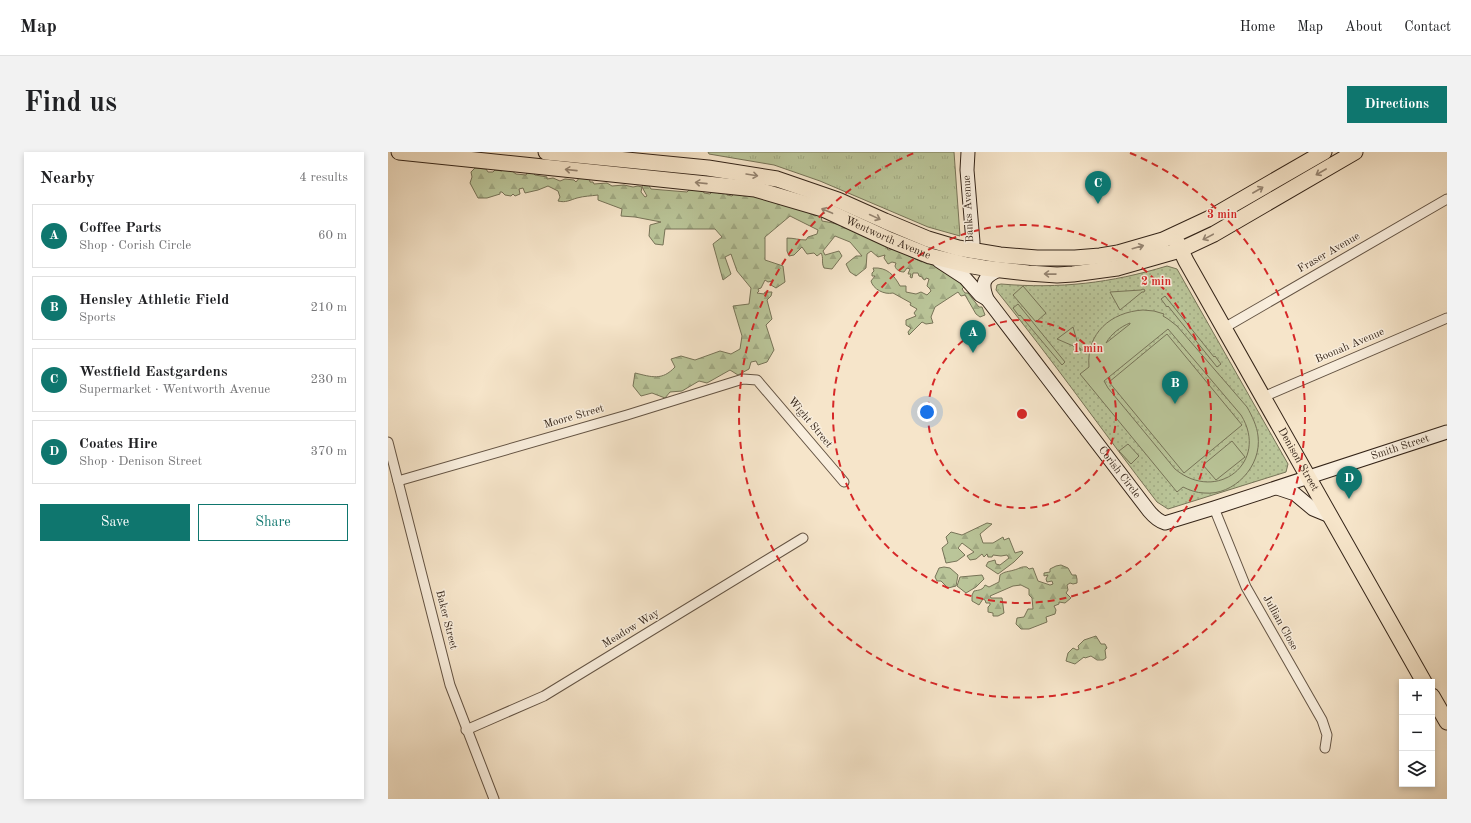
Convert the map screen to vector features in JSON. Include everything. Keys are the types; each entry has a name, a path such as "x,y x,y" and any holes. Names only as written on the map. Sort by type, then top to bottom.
{"main road":[{"name":"Wentworth Avenue","path":"399,152 755,189 823,209 890,240 930,256 969,258 1075,258 1118,253 1174,236 1208,219 1324,152"},
{"name":"Wentworth Avenue","path":"546,152 708,168 777,179 838,200 928,239 958,248 969,258 999,270 1042,274 1078,274 1117,268 1180,250 1214,234 1355,152"},
{"name":"Denison Street","path":"1174,236 1180,250 1422,679"},
{"path":"1435,701 1447,722"}],"street":[{"name":"Banks Avenue","path":"968,152 967,170 972,239 969,258"},
{"name":"Fraser Avenue","path":"1224,328 1447,199"},
{"name":"Corish Circle","path":"930,256 956,271 965,278 980,295 987,298 1154,517 1158,520 1166,523 1308,477"},
{"path":"987,298 984,284 988,277 999,270"},
{"name":"Boonah Avenue","path":"1263,397 1447,318"},
{"name":"Moore Street","path":"398,481 743,380 757,380"},
{"name":"Wight Street","path":"757,380 844,482"},
{"name":"Smith Street","path":"1308,477 1447,432"},
{"name":"Baker Street","path":"388,442 450,685 466,730 494,799"},
{"path":"1277,488 1295,494 1313,509 1330,516"},
{"name":"Jullian Close","path":"1214,508 1246,587 1322,720 1327,735 1325,748"},
{"name":"Meadow Way","path":"466,730 544,696 803,538"}],"green space":[{"path":"708,152 954,152 960,236 928,227 820,181 774,165 709,154"},
{"path":"475,168 486,169 488,172 493,172 495,170 502,171 503,169 512,171 516,174 526,175 527,173 533,173 535,175 547,177 547,179 553,178 560,181 565,179 574,180 576,182 580,177 589,177 590,182 593,182 594,184 607,183 612,186 624,185 642,187 643,184 647,183 651,189 687,192 689,190 701,187 704,193 727,193 727,195 732,196 734,194 746,196 748,192 806,211 815,216 821,216 822,221 857,231 889,247 887,249 889,250 894,249 922,262 924,260 932,263 943,272 951,274 961,282 964,287 962,289 965,293 968,293 979,307 982,307 985,315 980,317 976,314 965,295 961,296 958,292 935,307 931,317 933,323 926,324 922,322 909,335 908,332 911,328 906,325 906,320 916,316 914,313 917,309 910,305 911,303 893,293 886,293 876,289 871,281 875,276 872,276 874,271 873,268 890,272 900,286 906,286 906,292 916,294 921,292 927,295 931,291 927,286 929,279 923,279 918,273 913,273 912,278 910,277 911,274 908,274 910,269 907,268 904,272 897,270 895,266 896,263 892,262 888,264 884,258 885,255 878,257 871,251 867,254 866,268 856,276 850,272 846,264 856,256 862,256 850,242 835,236 823,251 825,255 839,251 842,256 832,269 824,268 821,253 817,256 814,253 807,254 802,247 794,255 789,256 787,251 787,238 806,240 808,237 817,234 818,230 790,216 765,237 765,260 783,266 785,282 776,288 771,285 772,281 768,282 765,280 761,288 758,289 759,291 757,293 764,294 765,292 772,292 771,296 767,300 772,319 766,325 774,350 767,362 758,365 756,361 751,362 749,369 738,375 730,370 707,383 699,381 682,391 670,392 665,398 652,393 641,396 633,386 635,373 652,377 661,376 675,367 671,359 681,356 695,360 720,351 731,354 740,349 742,336 733,306 749,304 751,288 737,271 731,254 725,257 731,274 723,280 713,244 722,237 715,229 665,229 663,245 655,244 649,236 650,225 661,222 621,216 622,209 598,200 598,195 580,197 561,202 558,201 560,197 558,191 548,186 525,193 523,188 519,189 520,194 515,196 513,194 511,196 505,195 500,192 500,194 487,198 478,198 470,183 472,177 471,172","holes":["642,187 647,196 645,197 641,192"]},
{"path":"1167,266 1177,269 1288,464 1286,472 1168,509 1157,502 1037,342 996,290 997,285 1001,284 1044,286 1085,283 1126,277"},
{"path":"1023,286 1046,313 1036,322 1013,295"},
{"path":"1141,290 1145,290 1144,292 1120,310 1110,292"},
{"path":"1165,296 1221,364 1217,367 1168,306 1167,307 1161,299"},
{"path":"1018,304 1065,362 1062,365 1013,308"},
{"path":"1143,310 1164,314 1163,316 1177,326 1247,407 1257,429 1258,447 1251,468 1244,477 1226,490 1215,493 1204,493 1183,487 1177,492 1080,374 1089,367 1089,355 1092,344 1096,335 1103,326 1121,315","holes":["1130,324 1106,343 1116,331","1168,329 1241,415 1248,432 1249,448 1244,462 1235,473 1222,480 1207,482 1191,479 1175,469 1108,388 1104,381"]},
{"path":"1073,327 1079,348 1081,349 1080,351 1078,348 1057,339"},
{"path":"1167,334 1242,425 1184,473 1109,382"},
{"path":"1232,441 1245,457 1216,480 1203,465"},
{"path":"1128,444 1139,456 1131,464 1119,451"},
{"path":"987,523 992,524 980,534 983,543 993,543 1003,537 1004,540 1009,538 1015,553 1022,551 1023,553 998,574 986,566 988,562 995,560 996,564 1000,565 1009,558 1007,555 993,555 992,557 988,557 987,554 984,557 982,554 976,559 970,560 967,556 974,552 962,543 958,548 965,555 957,561 946,563 942,548 948,543 946,537 951,532 962,535"},
{"path":"1061,565 1068,568 1072,575 1076,575 1077,583 1070,583 1067,585 1068,590 1066,593 1071,598 1065,603 1059,602 1059,604 1054,606 1056,610 1055,614 1046,617 1047,622 1029,629 1021,629 1016,624 1017,618 1024,617 1028,609 1033,609 1029,589 1021,585 1013,586 990,596 991,598 1002,598 1004,613 998,616 993,616 993,613 988,612 990,603 986,603 985,600 983,599 979,605 972,601 974,591 982,589 985,585 989,587 999,582 1000,575 1003,573 1023,567 1027,567 1029,569 1033,568 1038,581 1050,585 1053,584 1052,581 1047,582 1046,579 1048,575 1044,576 1044,573 1050,572 1050,569"},
{"path":"939,568 950,568 958,575 956,586 948,588 941,581 937,581 935,577"},
{"path":"982,575 984,579 976,587 966,593 957,586 960,577"},
{"path":"1096,636 1101,644 1105,644 1107,648 1105,650 1106,658 1103,660 1097,660 1091,656 1084,657 1075,664 1066,661 1068,653 1073,648 1077,650 1079,649 1078,646 1084,640"}],"place":[{"name":"Westfield Eastgardens","path":"1098,204"},
{"name":"Coffee Parts","path":"973,353"},
{"name":"Hensley Athletic Field","path":"1175,404"},
{"name":"Coates Hire","path":"1349,499"}]}
